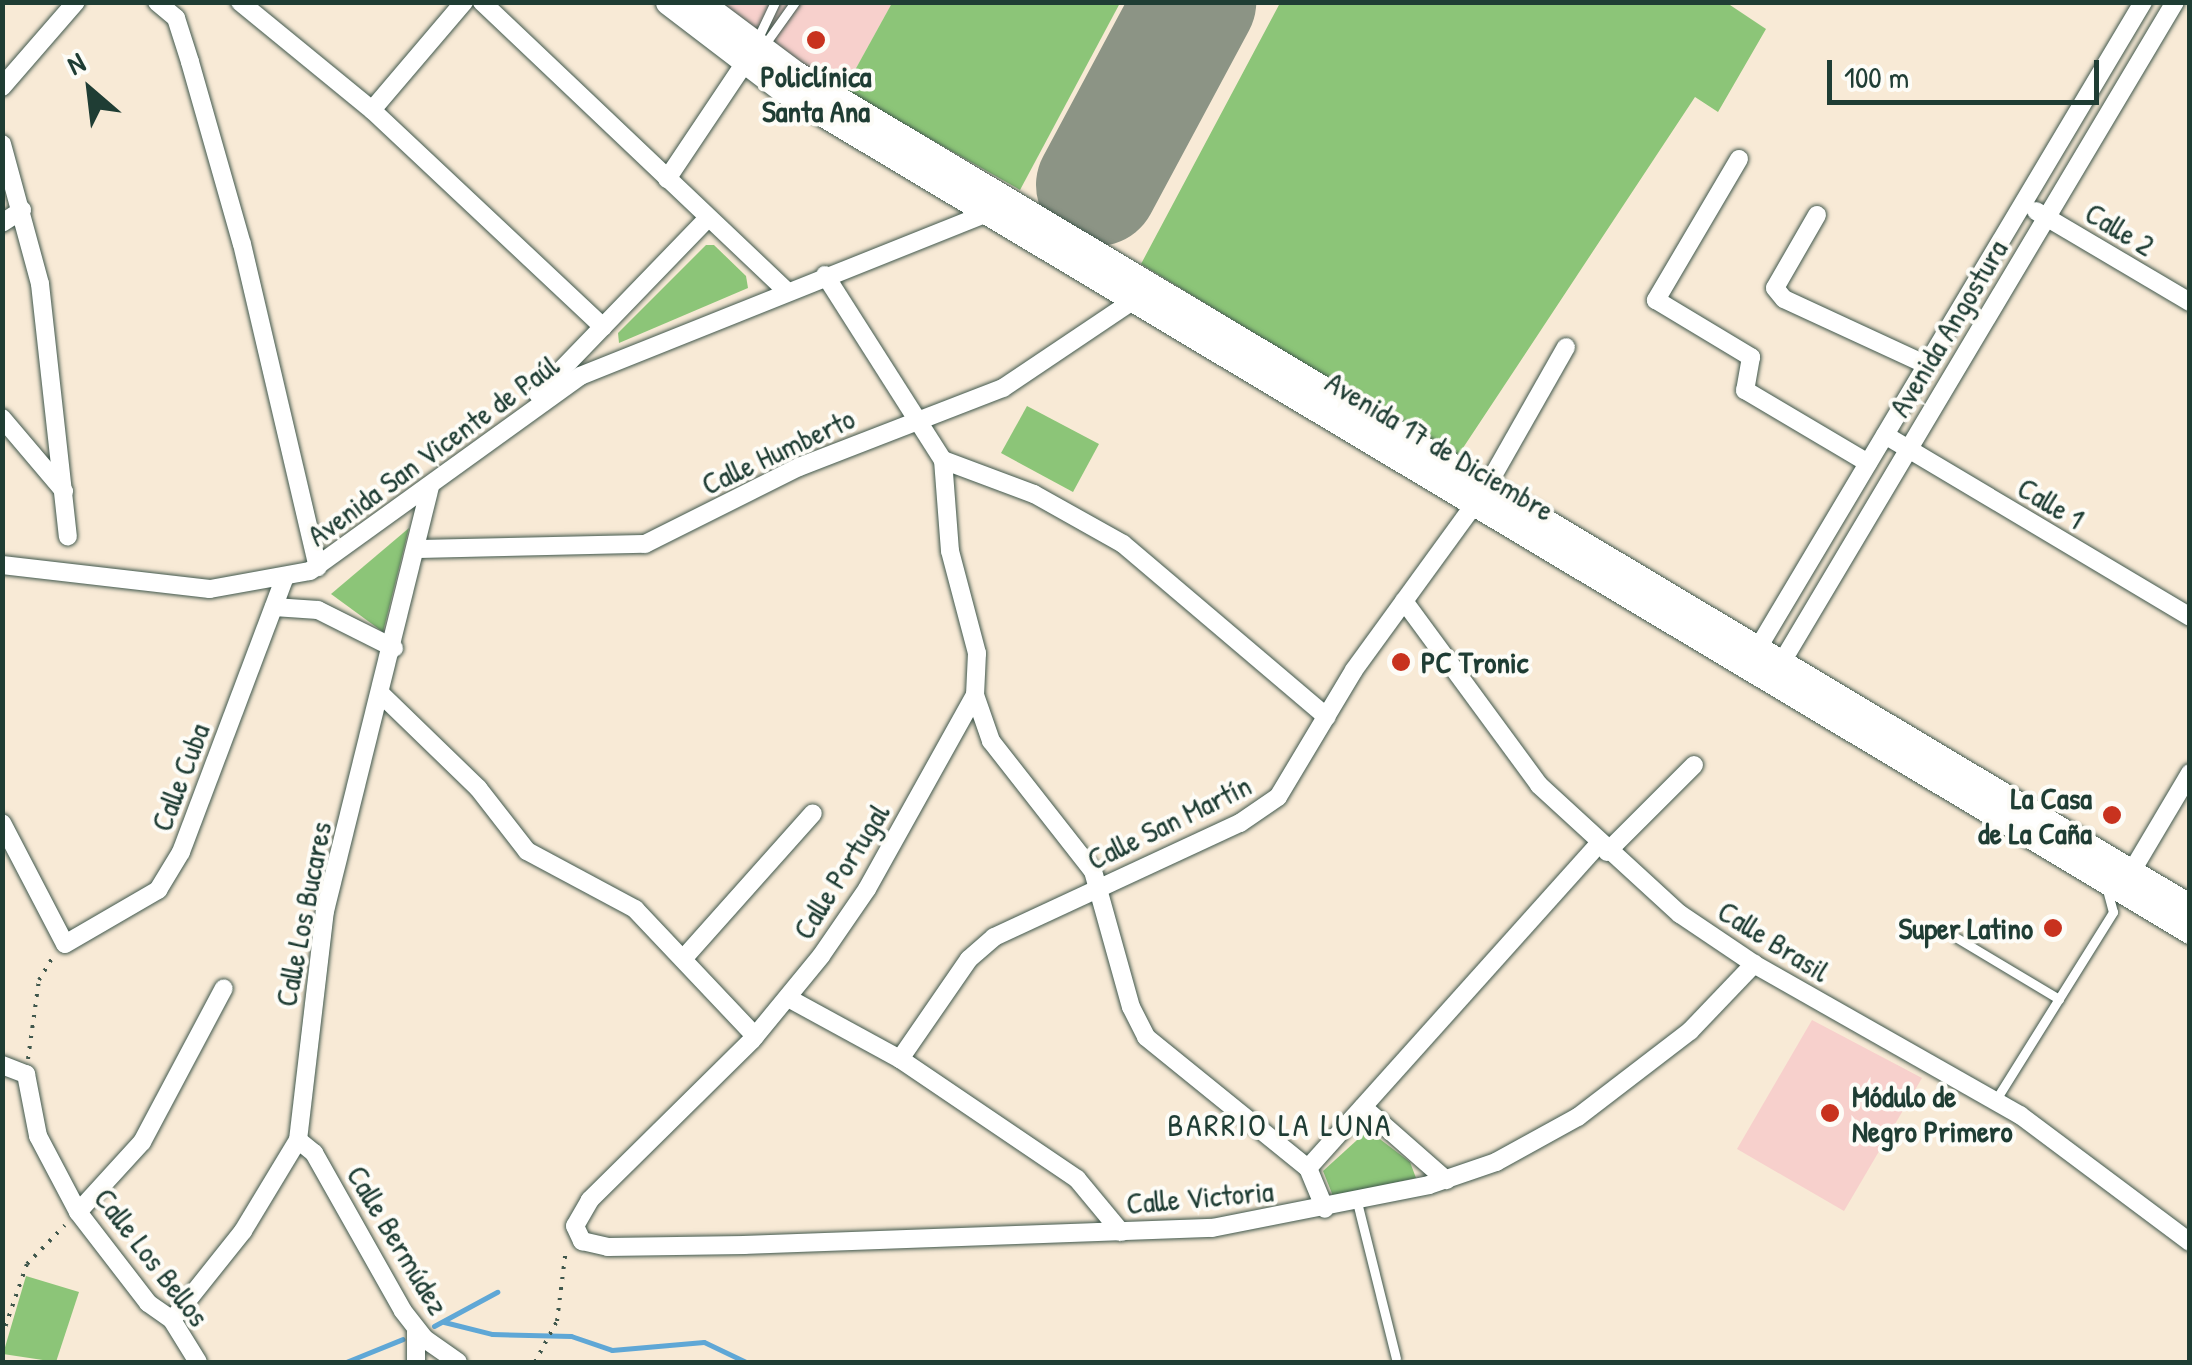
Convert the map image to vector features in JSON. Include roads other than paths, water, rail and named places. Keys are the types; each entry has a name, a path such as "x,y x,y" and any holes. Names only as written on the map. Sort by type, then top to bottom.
{"street":[{"path":"2,87 76,2"},
{"path":"157,2 178,8 242,244 318,567"},
{"path":"240,2 372,110 603,326"},
{"path":"372,110 464,2"},
{"path":"482,2 785,290"},
{"name":"Avenida 17 de Diciembre","path":"668,2 987,212 1480,496"},
{"name":"Avenida Angostura","path":"1752,658 2143,2"},
{"name":"Avenida Angostura","path":"1776,672 2175,2"},
{"name":"Avenida 17 de Diciembre","path":"709,5 749,55 1776,672 2119,881 2190,931"},
{"path":"667,179 749,55"},
{"path":"2,144 22,210 47,328 68,536"},
{"path":"1739,160 1656,300 1752,356 1745,390 1868,464"},
{"name":"Calle 2","path":"2023,203 2190,302"},
{"path":"2,223 22,210"},
{"name":"Avenida San Vicente de Paúl","path":"2,565 210,588 284,579 318,567 514,419 622,355 987,212"},
{"path":"1817,215 1775,288 1784,299 1927,365"},
{"path":"514,419 708,218"},
{"path":"825,275 913,422 943,460 1034,494 1123,544 1327,717"},
{"name":"Calle Humberto","path":"416,548 632,548 767,482 1016,380 1134,300"},
{"name":"Calle San Martín","path":"900,1059 980,947 1263,810 1288,784 1404,601 1480,496 1566,346"},
{"path":"2,418 64,491"},
{"name":"Calle 1","path":"1885,435 2190,617"},
{"name":"Calle Portugal","path":"577,1236 576,1220 590,1200 788,998 866,889 976,696 978,653 950,551 943,460"},
{"name":"Calle Los Bucares","path":"172,1320 243,1231 298,1140 325,911 394,648 430,486"},
{"name":"Calle Cuba","path":"2,823 65,944 166,882 284,579"},
{"name":"Calle Brasil","path":"1404,601 1521,764 1603,848 1680,914 1754,964 1996,1101 2062,1143 2190,1242"},
{"path":"274,607 318,610 394,648"},
{"path":"382,694 478,788 538,861 636,909 754,1036"},
{"path":"976,696 990,740 1099,887 1131,1007 1146,1036 1308,1168 1325,1209"},
{"path":"1308,1168 1603,848 1694,765"},
{"path":"2119,881 2190,773"},
{"path":"683,959 813,813"},
{"name":"Avenida 17 de Diciembre","path":"2119,881 2190,907"},
{"name":"Calle Victoria","path":"577,1236 608,1247 1121,1232 1212,1228 1357,1202 1446,1180 1530,1146 1578,1117 1690,1031 1754,964"},
{"path":"78,1212 142,1142 224,988"},
{"path":"788,998 900,1059 1077,1179 1121,1232"},
{"name":"Calle Los Bellos","path":"2,1066 26,1074 38,1136 78,1212 148,1303 172,1320 198,1362"},
{"path":"1362,1107 1446,1180"},
{"name":"Calle Bermúdez","path":"298,1140 314,1153 416,1330 458,1362"},
{"path":"416,1330 416,1362"}],"lane":[{"path":"749,55 775,2"},
{"path":"749,55 771,42 796,2"},
{"path":"1996,1101 2113,912 2119,881"},
{"path":"1957,938 2059,999"},
{"path":"1357,1202 1396,1358"}],"waterway":[{"path":"434,1326 497,1292"},
{"path":"444,1322 492,1334 571,1336 612,1350 704,1342 746,1362"},
{"path":"346,1362 403,1339"}],"place":[{"name":"Policlínica Santa Ana","path":"816,40"},
{"name":"PC Tronic","path":"1401,662"},
{"name":"La Casa de La Caña","path":"2112,815"},
{"name":"Super Latino","path":"2053,928"},
{"name":"Módulo de Negro Primero","path":"1830,1113"}],"district":[{"name":"BARRIO LA LUNA","path":"1280,1125"}]}
